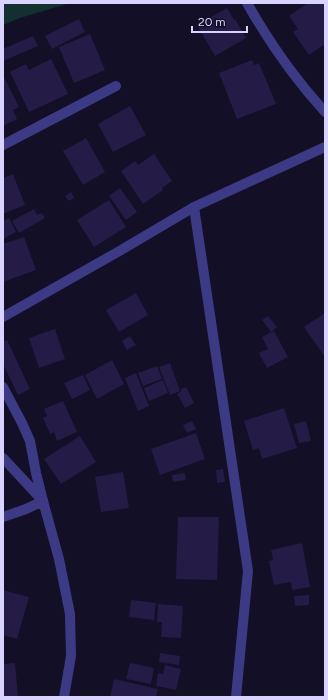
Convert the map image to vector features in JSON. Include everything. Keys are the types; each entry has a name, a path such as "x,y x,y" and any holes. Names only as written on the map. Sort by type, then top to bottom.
{"street":[{"path":"247,3 275,48 307,92 325,112"},
{"path":"3,145 116,86"},
{"path":"3,316 116,253 194,207 325,147"},
{"path":"194,207 248,571 236,697"},
{"path":"3,387 30,441 36,473 59,559 70,614 71,656 64,697"},
{"path":"3,458 44,501"},
{"path":"3,517 44,501"}],"green space":[{"path":"3,3 70,3 20,18 3,25"}],"building":[{"path":"308,3 325,3 325,44 309,55 293,32 298,29 289,16"},
{"path":"227,8 246,38 215,56 197,25"},
{"path":"79,19 85,32 52,49 45,36"},
{"path":"90,34 105,70 74,83 59,47"},
{"path":"33,36 38,46 3,61 3,49"},
{"path":"51,59 68,94 29,112 10,72 26,64 29,70"},
{"path":"252,60 254,65 259,63 276,104 237,119 219,73"},
{"path":"3,75 19,107 13,110 17,119 3,126"},
{"path":"130,106 146,135 113,152 98,124"},
{"path":"86,138 105,172 83,185 63,151"},
{"path":"154,154 172,181 162,188 163,190 143,204 121,171 135,161 138,165"},
{"path":"13,174 25,205 3,214 3,178"},
{"path":"120,188 137,212 126,220 109,196"},
{"path":"71,192 74,198 69,201 65,196"},
{"path":"109,200 126,227 94,247 77,220"},
{"path":"34,209 37,215 42,213 45,218 19,233 12,221"},
{"path":"9,218 16,232 3,239 3,221"},
{"path":"24,237 36,270 3,282 3,244"},
{"path":"136,293 148,315 119,332 106,310"},
{"path":"325,313 325,357 304,327"},
{"path":"268,316 277,327 271,332 262,320"},
{"path":"55,329 65,359 39,368 29,338"},
{"path":"274,331 288,357 267,368 259,353 268,349 262,337"},
{"path":"130,336 136,345 127,350 122,341"},
{"path":"7,340 30,389 18,395 3,364 3,342"},
{"path":"112,360 124,384 97,399 85,375"},
{"path":"170,363 180,391 170,395 159,367"},
{"path":"157,366 162,379 143,386 138,373"},
{"path":"136,373 149,406 138,411 125,378"},
{"path":"83,375 90,390 72,399 64,383"},
{"path":"163,380 168,393 149,401 144,388"},
{"path":"186,387 194,403 185,408 177,394 182,391 181,389"},
{"path":"63,401 77,432 57,441 54,432 50,434 43,418 47,416 44,409"},
{"path":"284,408 297,448 262,459 259,448 253,450 244,421"},
{"path":"192,421 196,429 187,433 183,425"},
{"path":"306,421 311,441 299,443 294,424"},
{"path":"196,433 205,459 160,475 151,449"},
{"path":"80,436 96,462 61,484 44,459"},
{"path":"223,469 225,482 217,483 216,470"},
{"path":"123,472 129,508 101,512 95,477"},
{"path":"185,473 186,480 173,482 172,475"},
{"path":"178,517 219,517 217,580 176,579"},
{"path":"302,543 310,587 292,590 291,582 274,585 269,561 273,560 271,550"},
{"path":"3,590 29,597 17,639 3,635"},
{"path":"309,595 309,605 295,606 294,596"},
{"path":"131,600 156,603 154,620 129,617"},
{"path":"158,604 183,606 181,638 161,637 162,622 157,622"},
{"path":"160,653 180,656 179,665 159,662"},
{"path":"15,663 18,697 3,697 3,664"},
{"path":"130,663 154,668 151,684 126,679"},
{"path":"165,665 181,669 176,690 156,686 158,673 163,674"},
{"path":"114,679 158,689 156,697 110,697"}]}
